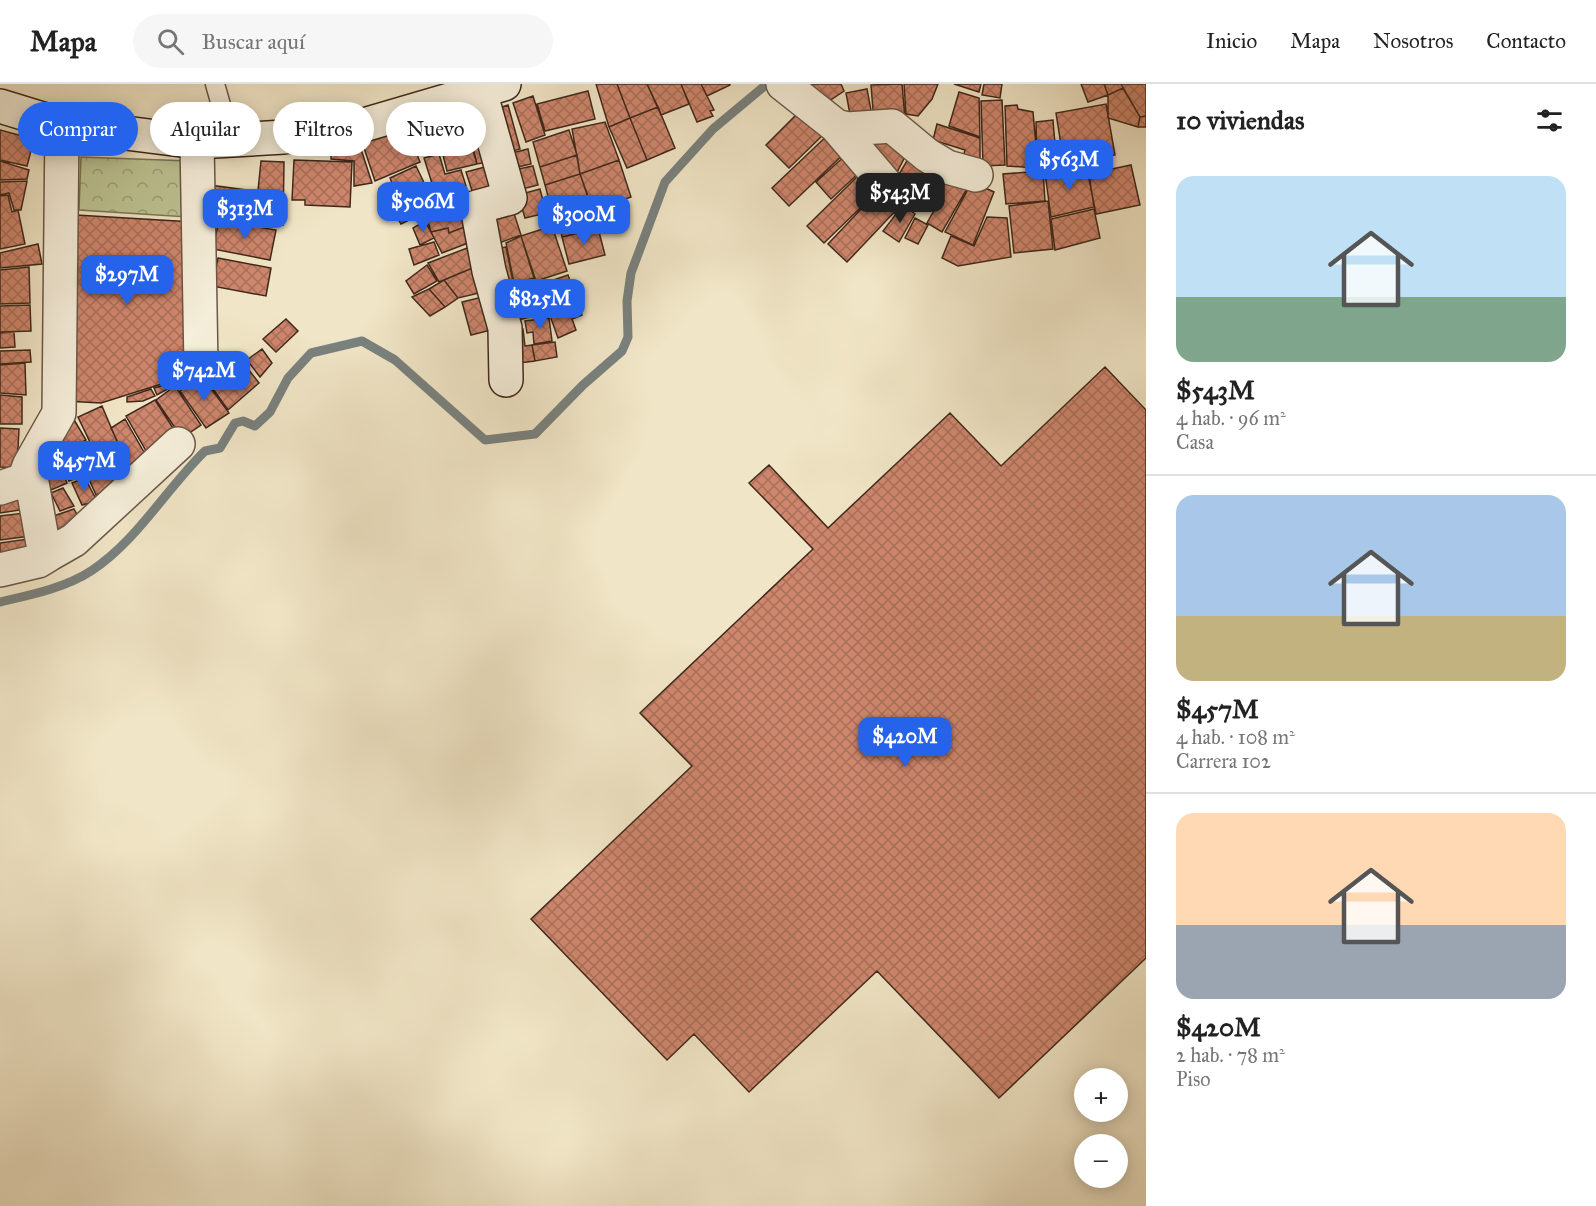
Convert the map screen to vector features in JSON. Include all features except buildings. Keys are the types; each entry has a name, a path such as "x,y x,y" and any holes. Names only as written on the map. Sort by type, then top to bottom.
{"street":[{"path":"261,137 350,129 492,87 510,198 477,207 489,272 505,328 506,380"},
{"path":"794,94 836,126 888,187"},
{"path":"0,106 18,112"},
{"path":"836,126 847,129 892,126 927,155 954,171 976,175"},
{"path":"0,488 24,480 29,466 59,413 62,156"},
{"path":"197,156 201,366"},
{"path":"44,550 74,540 178,444"},
{"path":"0,570 38,561 44,550 29,466"}],"lane":[{"path":"215,84 220,102"}],"green space":[{"path":"81,157 190,161 188,217 79,210"}],"waterway":[{"path":"0,602 70,582 107,559 137,530 205,451 220,448 235,423 243,421 255,426 270,412 288,378 311,353 362,341 395,360 485,440 535,434 583,385 622,351 628,337 627,301 631,273 665,182 713,129 767,84"}]}
